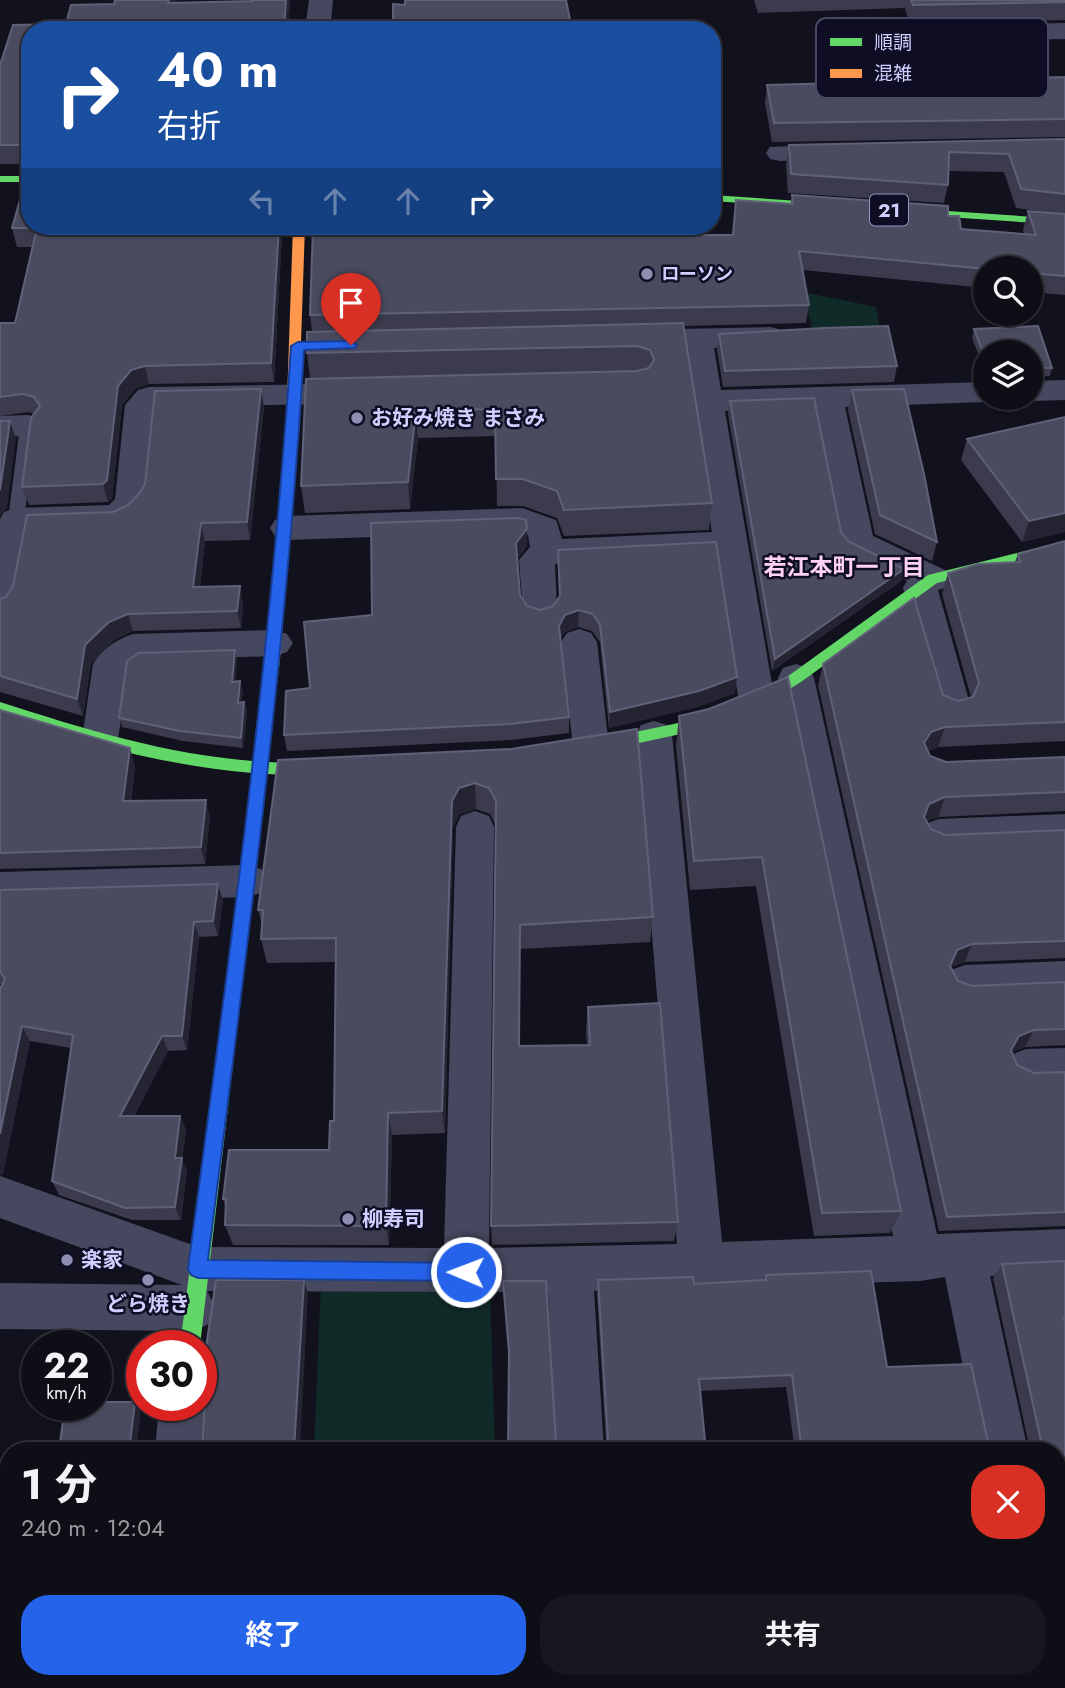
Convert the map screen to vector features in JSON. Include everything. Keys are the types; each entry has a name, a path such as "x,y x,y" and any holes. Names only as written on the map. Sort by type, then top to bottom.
{"street":[{"path":"318,21 321,0"},
{"path":"780,153 862,151"},
{"path":"0,179 21,179"},
{"name":"21","path":"721,199 1065,222"},
{"path":"194,1308 262,770 286,528 294,395 311,346 300,235"},
{"path":"601,341 794,337"},
{"path":"697,339 757,702"},
{"path":"1043,391 1065,390"},
{"path":"707,401 973,392"},
{"path":"0,603 16,520 118,516 131,502 141,405 149,397 362,393"},
{"path":"827,397 858,543 927,583 952,704"},
{"path":"286,528 522,520 544,528 547,552"},
{"path":"540,611 536,560 547,552 731,542"},
{"path":"579,642 584,748 704,723 757,702 796,678 927,583 1065,546"},
{"path":"100,739 111,664 133,647 275,643"},
{"path":"796,678 941,1257 1001,1442"},
{"path":"0,708 100,739 195,763 262,770 302,769"},
{"path":"653,735 701,1265"},
{"path":"466,1272 475,827"},
{"path":"939,835 1065,830"},
{"path":"0,888 247,881"},
{"path":"965,983 1065,979"},
{"path":"0,1197 194,1308"},
{"path":"0,1306 194,1308 466,1272 1065,1251"},
{"path":"570,1270 580,1442"},
{"path":"180,1442 182,1421"}],"lane":[{"path":"14,427 16,520"}],"green space":[{"path":"803,292 876,307 881,333 814,336"},
{"path":"321,1283 490,1289 495,1442 314,1442"}],"building":[{"path":"115,0 169,0 168,3 286,0 285,21 67,21 71,5 114,4"},
{"path":"405,0 566,0 570,21 393,21 393,4 405,5"},
{"path":"911,0 1065,0 1065,2 913,5"},
{"path":"13,25 21,25 21,145 0,145 0,65"},
{"path":"1048,77 1065,77 1065,119 774,123 767,85 816,84 816,98 1048,98"},
{"path":"1065,139 1065,194 1021,189 1009,154 949,152 948,185 791,174 789,145"},
{"path":"792,195 948,206 948,216 959,216 961,229 1036,235 1028,211 1065,214 1065,276 1043,274 1043,256 973,256 973,268 799,251 809,305 310,315 313,235 733,235 736,200 793,204"},
{"path":"21,196 21,228 12,228"},
{"path":"35,235 278,235 271,363 145,366 131,370 118,386 107,480 103,484 22,487 31,418 40,406 34,397 23,394 0,397 0,323 15,323"},
{"path":"683,323 712,503 564,510 557,491 523,479 496,479 495,409 416,411 408,482 301,486 306,379 637,371 649,368 654,360 650,350 637,346 307,353 307,332"},
{"path":"888,326 897,366 725,371 719,334 824,328"},
{"path":"1038,326 1043,340 978,340 974,329"},
{"path":"1043,341 1052,368 1043,368"},
{"path":"261,389 247,522 201,523 193,587 240,586 237,611 128,614 109,622 85,645 77,699 0,676 0,599 6,597 13,586 27,515 113,512 128,505 145,484 155,391"},
{"path":"904,389 937,542 880,515 852,390"},
{"path":"814,398 841,532 848,541 904,569 775,659 730,401"},
{"path":"1065,417 1065,513 1029,521 967,439"},
{"path":"0,421 10,421 0,490"},
{"path":"519,518 526,520 527,529 516,543 520,595 527,606 541,610 553,606 560,596 558,550 716,542 737,677 699,691 610,712 600,625 593,614 579,610 565,615 559,626 569,717 510,724 284,735 286,691 310,688 304,622 372,615 371,523"},
{"path":"1065,541 1065,722 945,727 931,732 924,743 930,756 946,762 1065,757 1065,792 945,797 929,804 924,817 931,829 945,835 1065,830 1065,941 972,944 957,950 950,966 958,981 972,986 1065,982 1065,1029 1034,1030 1019,1036 1011,1050 1017,1065 1034,1073 1065,1072 1065,1212 947,1217 823,664 914,598 943,695 958,701 973,697 979,683 948,573 978,564 1020,562 1018,554"},
{"path":"235,650 232,682 240,681 238,703 244,702 241,738 180,731 119,718 127,661 139,653"},
{"path":"788,677 901,1211 822,1213 762,857 694,861 679,716 709,709"},
{"path":"0,710 130,748 123,801 206,800 201,847 0,853"},
{"path":"637,729 653,917 520,925 519,1046 590,1045 588,1007 660,1003 678,1222 491,1226 496,801 489,788 475,783 459,788 452,801 442,1111 388,1113 386,1226 225,1225 226,1199 223,1199 229,1150 329,1150 330,1121 334,1121 336,938 261,939 263,910 258,910 278,760 511,749"},
{"path":"218,884 213,921 194,922 182,1036 162,1036 120,1116 180,1116 175,1158 182,1158 175,1207 125,1208 52,1181 73,1035 22,1026 0,1134 0,989 5,979 0,971 0,890"},
{"path":"1065,1261 1065,1442 988,1442 1041,1441 1002,1264"},
{"path":"871,1271 887,1367 971,1364 988,1442 801,1442 792,1375 699,1379 705,1442 606,1442 598,1280 693,1277 694,1284 766,1280 766,1275"},
{"path":"216,1280 304,1280 295,1442 203,1442 204,1421 217,1421 217,1330 209,1330"},
{"path":"503,1281 546,1281 556,1442 508,1442 509,1352"},
{"path":"112,1402 126,1402 126,1421 133,1421 130,1442 60,1442 63,1421 112,1421"}],"traffic: fast":[{"path":"0,179 21,179"},
{"path":"721,199 1065,222"},
{"path":"588,748 704,723 757,702 796,678 933,579 1065,546"},
{"path":"192,1330 273,659"},
{"path":"0,708 70,732 141,751 214,764 288,769"}],"traffic: slow":[{"path":"273,659 292,429 299,235"}],"place":[{"name":"ローソン","path":"647,274"},
{"name":"お好み焼き まさみ","path":"357,418"},
{"name":"柳寿司","path":"348,1219"},
{"name":"楽家","path":"67,1260"},
{"name":"どら焼き","path":"148,1280"}],"district":[{"name":"若江本町一丁目","path":"844,567"}],"route":[{"path":"351,345 298,346 286,528 262,770 198,1269 466,1272"}]}
